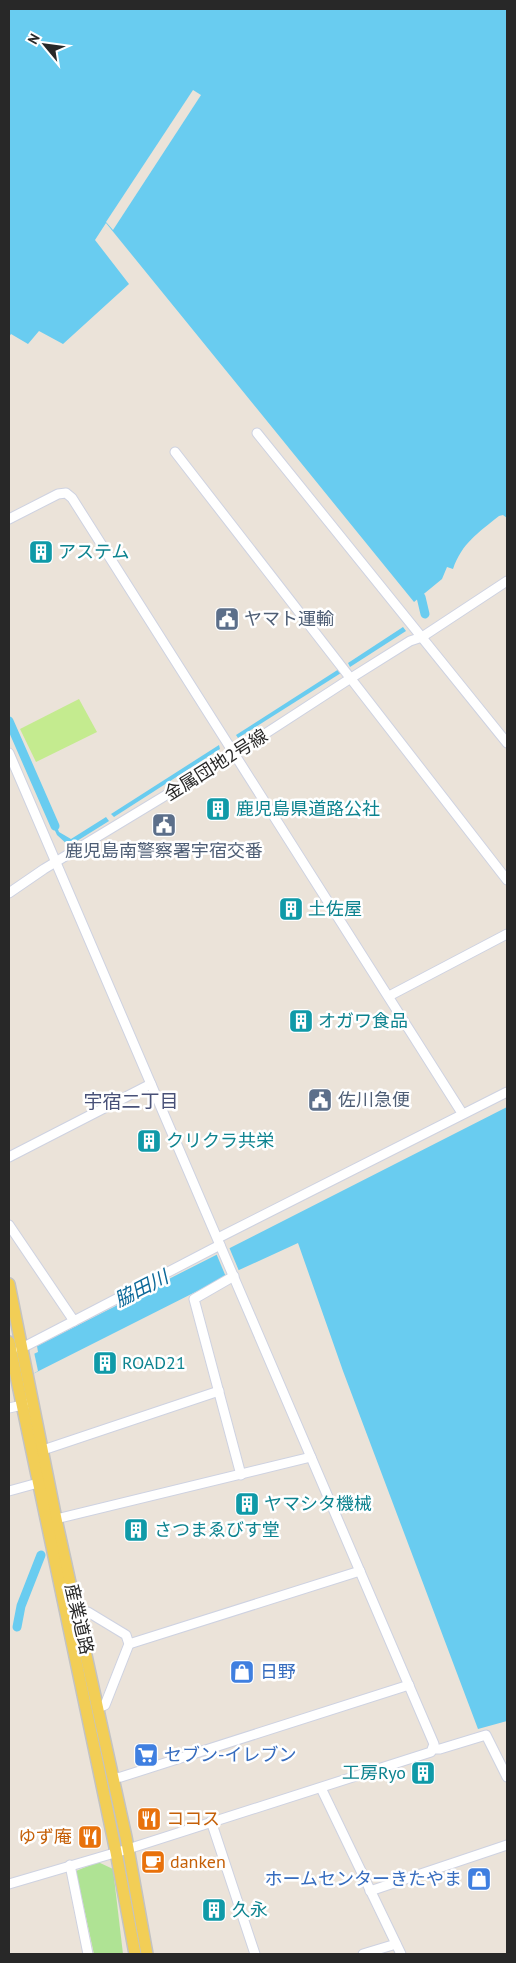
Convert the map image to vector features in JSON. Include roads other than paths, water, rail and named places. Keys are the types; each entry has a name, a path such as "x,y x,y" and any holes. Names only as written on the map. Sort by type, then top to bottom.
{"main road":[{"name":"産業道路","path":"9,1284 18,1389 27,1404 43,1450 56,1519 128,1849 147,1954"},
{"name":"産業道路","path":"9,1342 28,1381 27,1404 38,1483 116,1852 135,1954"}],"street":[{"path":"257,432 507,743"},
{"path":"175,452 507,880"},
{"path":"9,519 58,494 66,493 72,498 462,1114"},
{"name":"金属団地2号線","path":"9,893 44,869 234,754 410,641 422,637 507,581"},
{"path":"9,753 433,1740 431,1752 128,1849 9,1884"},
{"path":"388,996 507,934"},
{"path":"9,1157 151,1084"},
{"path":"16,1355 74,1321 462,1114 507,1092"},
{"path":"9,1225 74,1321"},
{"path":"233,1275 194,1299 241,1475"},
{"path":"43,1450 219,1391"},
{"path":"9,1408 27,1404"},
{"path":"56,1519 311,1457"},
{"path":"9,1492 38,1483"},
{"path":"129,1644 360,1571"},
{"path":"76,1609 85,1611 126,1635 129,1644 105,1705 98,1708"},
{"path":"113,1778 125,1776 409,1685"},
{"path":"433,1748 440,1749 486,1735 507,1778"},
{"path":"321,1788 401,1954"},
{"path":"211,1821 255,1954"},
{"path":"370,1891 507,1845"},
{"path":"70,1865 88,1954"},
{"path":"363,1954 396,1944"}],"water":[{"path":"9,9 507,9 507,518 503,515 499,516 478,533 461,552 453,569 447,567 442,579 414,602 106,223 95,240 129,284 63,344 39,331 28,344 11,334 9,337"},
{"path":"403,627 406,631 350,667 348,663"},
{"path":"339,669 341,673 238,738 236,735"},
{"path":"15,729 23,747 18,749 10,731"},
{"path":"219,745 220,749 114,817 111,814"},
{"path":"27,754 35,772 30,774 22,756"},
{"path":"52,814 59,832 71,839 106,817 109,821 69,846 57,835 48,816"},
{"path":"507,1107 507,1721 478,1729 343,1371 298,1243 239,1270 9,1386 9,1365 38,1352 37,1346"}],"waterway":[{"path":"421,597 425,614"},
{"path":"9,721 55,826"},
{"path":"17,1627 21,1606 41,1555"}],"place":[{"name":"アステム","path":"41,552"},
{"name":"ヤマト運輸","path":"227,619"},
{"name":"鹿児島県道路公社","path":"218,809"},
{"name":"鹿児島南警察署宇宿交番","path":"164,825"},
{"name":"土佐屋","path":"291,909"},
{"name":"オガワ食品","path":"301,1021"},
{"name":"佐川急便","path":"320,1100"},
{"name":"クリクラ共栄","path":"149,1141"},
{"name":"ROAD21","path":"105,1363"},
{"name":"ヤマシタ機械","path":"247,1504"},
{"name":"さつまゑびす堂","path":"136,1530"},
{"name":"日野","path":"242,1672"},
{"name":"セブン-イレブン","path":"146,1755"},
{"name":"工房Ryo","path":"423,1773"},
{"name":"ココス","path":"149,1819"},
{"name":"ゆず庵","path":"90,1837"},
{"name":"danken","path":"153,1862"},
{"name":"ホームセンターきたやま","path":"479,1879"},
{"name":"久永","path":"214,1910"}],"district":[{"name":"宇宿二丁目","path":"131,1101"}],"water label":[{"name":"脇田川","path":"141,1288"}]}
